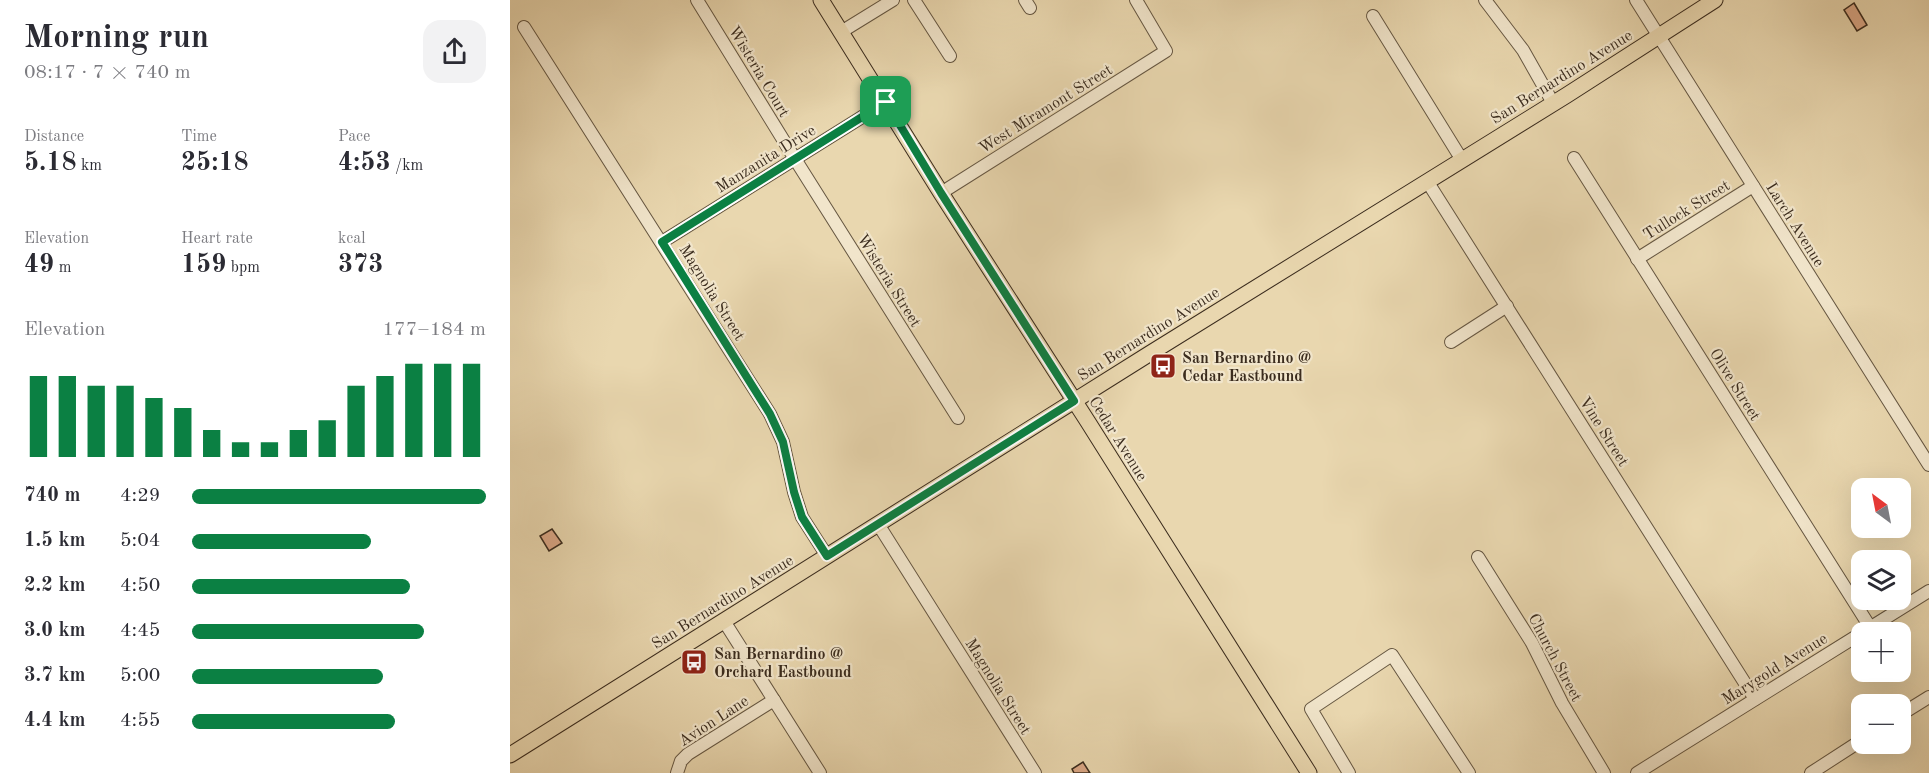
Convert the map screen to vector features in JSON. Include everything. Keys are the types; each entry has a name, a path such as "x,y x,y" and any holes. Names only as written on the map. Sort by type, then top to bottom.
{"main road":[{"name":"Cedar Avenue","path":"821,0 1309,773"},
{"name":"San Bernardino Avenue","path":"510,755 1715,0"}],"street":[{"name":"Wisteria Court","path":"697,0 795,159"},
{"path":"841,32 893,0"},
{"path":"914,0 950,56"},
{"name":"West Miramont Street","path":"941,193 1166,51 1136,0"},
{"path":"1485,0 1523,50 1553,103"},
{"name":"Larch Avenue","path":"1636,0 1929,465"},
{"path":"1373,16 1462,160"},
{"name":"Magnolia Street","path":"524,27 770,414 783,442 802,517 827,556"},
{"name":"Manzanita Drive","path":"662,242 886,102"},
{"name":"Olive Street","path":"1574,158 1867,622"},
{"name":"Wisteria Street","path":"795,159 958,418"},
{"name":"Vine Street","path":"1427,181 1755,699"},
{"name":"Tullock Street","path":"1637,259 1753,186"},
{"path":"1451,342 1507,306"},
{"name":"Magnolia Street","path":"878,524 1035,773"},
{"name":"Church Street","path":"1478,557 1532,643 1562,703 1604,773"},
{"name":"Marygold Avenue","path":"1878,622 1929,591"},
{"path":"724,621 820,773"},
{"name":"Marygold Avenue","path":"1637,773 1851,639"},
{"path":"1349,773 1311,709 1392,655 1469,773"},
{"path":"1911,708 1929,697"},
{"name":"Avion Lane","path":"677,773 681,761 688,754 774,700"},
{"path":"1811,773 1851,747"}],"building":[{"path":"1854,3 1867,25 1857,31 1844,10"},
{"path":"552,529 562,543 549,551 540,536"},
{"path":"1083,762 1090,773 1074,773 1072,769"}],"place":[{"name":"San Bernardino @ Cedar Eastbound","path":"1163,366"},
{"name":"San Bernardino @ Orchard Eastbound","path":"694,662"}],"route":[{"path":"886,102 941,193 1074,401 827,556 802,517 783,442 770,414 662,242 886,102"}]}
